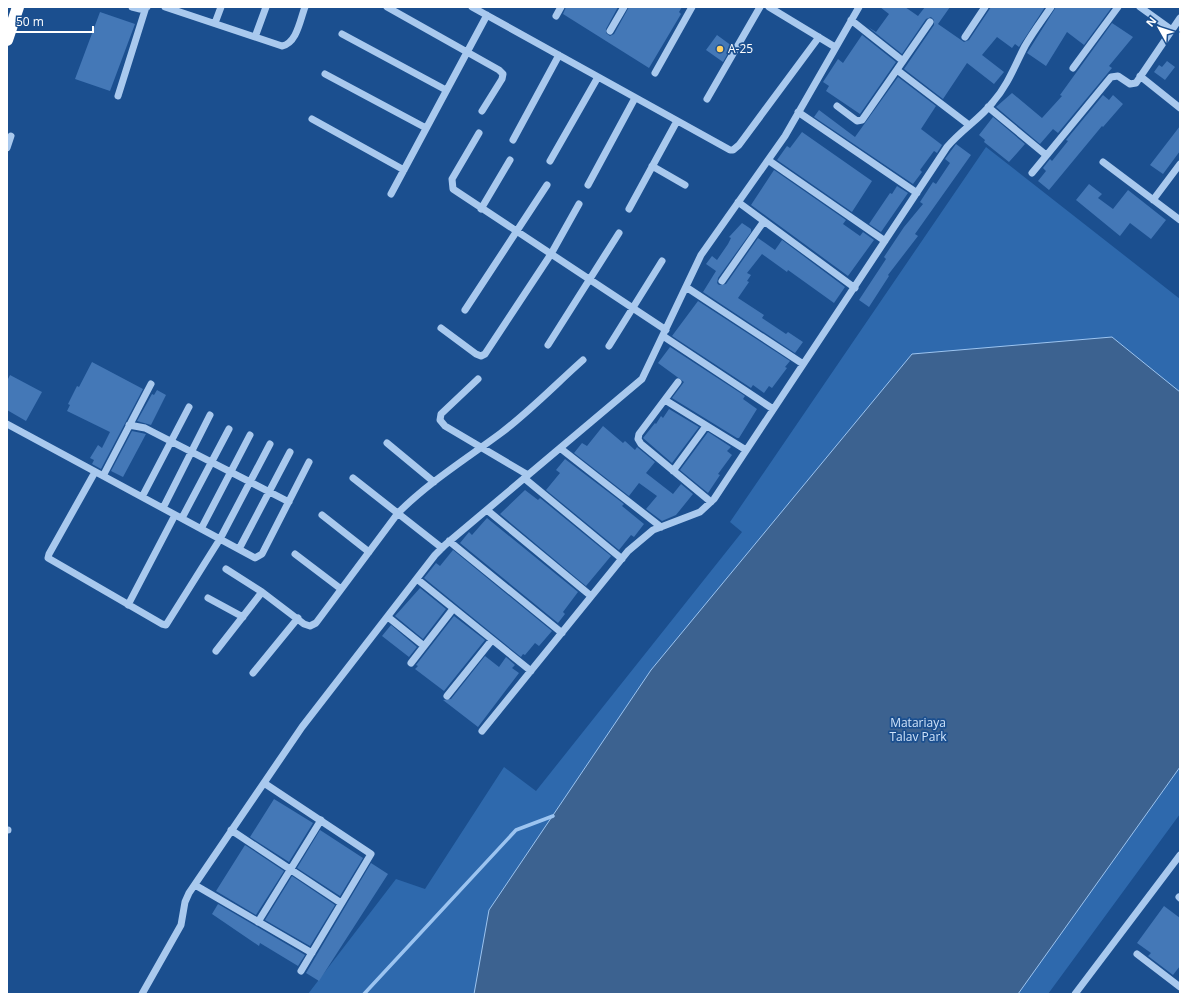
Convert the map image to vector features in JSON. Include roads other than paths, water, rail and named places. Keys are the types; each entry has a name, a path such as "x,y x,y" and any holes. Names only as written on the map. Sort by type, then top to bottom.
{"highway":[{"path":"7,40 18,7"}],"street":[{"path":"132,7 140,9 146,7"},
{"path":"118,96 146,7"},
{"path":"165,7 282,46 288,45 292,40 305,7"},
{"path":"215,23 221,7"},
{"path":"255,37 266,7"},
{"path":"387,7 466,53 495,67 503,74 502,79 482,112"},
{"path":"472,7 726,148 734,150 819,37"},
{"path":"556,16 561,7"},
{"path":"610,31 624,7"},
{"path":"655,72 692,7"},
{"path":"707,99 760,7"},
{"path":"769,7 835,47"},
{"path":"142,994 181,925 185,902 231,830 302,728 442,548 642,379 701,255 785,136 859,7"},
{"path":"965,37 985,7"},
{"path":"482,731 633,545 653,530 700,512 711,502 855,288 947,147 956,135 970,125 988,107 1007,82 1026,44 1051,7"},
{"path":"1073,68 1118,7"},
{"path":"1140,7 1172,30"},
{"path":"391,194 486,15"},
{"path":"1032,173 1111,77 1118,76 1133,85 1180,18"},
{"path":"851,20 904,61"},
{"path":"837,106 857,121 862,120 930,22"},
{"path":"342,34 446,90"},
{"path":"513,140 559,55"},
{"path":"897,70 970,125"},
{"path":"325,74 426,128"},
{"path":"1140,76 1180,108"},
{"path":"550,161 598,77"},
{"path":"588,184 635,98"},
{"path":"988,107 1046,155"},
{"path":"798,112 917,193"},
{"path":"312,119 404,170"},
{"path":"629,209 677,121"},
{"path":"479,133 452,179 451,184 453,189 633,308 664,333 773,409"},
{"path":"7,148 11,136"},
{"path":"482,209 510,160"},
{"path":"768,160 885,241"},
{"path":"1103,162 1180,220"},
{"path":"1153,200 1180,164"},
{"path":"652,166 686,185"},
{"path":"464,310 547,185"},
{"path":"738,202 855,288"},
{"path":"441,328 476,354 481,356 485,354 550,254 579,204"},
{"path":"722,281 764,221"},
{"path":"548,345 619,233"},
{"path":"610,346 662,261"},
{"path":"686,287 803,364"},
{"path":"226,569 310,626 316,623 398,513 452,466 516,420 583,360"},
{"path":"478,379 441,414 440,420 445,426 526,477 622,559"},
{"path":"678,382 639,434 638,439 641,444 711,502"},
{"path":"102,476 151,384"},
{"path":"665,400 746,450"},
{"path":"142,497 189,407"},
{"path":"163,508 210,414"},
{"path":"7,424 255,558 262,554 309,462"},
{"path":"129,425 145,428 289,502"},
{"path":"673,471 706,426"},
{"path":"128,605 178,516 211,463 229,429"},
{"path":"201,529 250,435"},
{"path":"387,443 434,482"},
{"path":"95,472 48,558 128,605 166,625 220,539 270,444"},
{"path":"560,448 661,527"},
{"path":"239,549 290,452"},
{"path":"353,478 442,548"},
{"path":"487,510 591,596"},
{"path":"322,515 369,552"},
{"path":"449,542 562,633"},
{"path":"295,554 341,590"},
{"path":"417,579 531,671"},
{"path":"216,651 262,592"},
{"path":"208,598 243,617"},
{"path":"411,664 453,609"},
{"path":"388,617 424,646"},
{"path":"253,673 298,618"},
{"path":"447,696 492,640"},
{"path":"264,783 370,854 301,971"},
{"path":"258,922 321,820"},
{"path":"231,830 341,903"},
{"path":"1075,994 1180,856"},
{"path":"195,885 312,953"},
{"path":"1137,954 1180,987"}],"waterway":[{"path":"364,994 516,830 553,816"}],"place":[{"name":"A-25","path":"720,49"}],"park label":[{"name":"Matariaya Talav Park","path":"918,730"}]}
